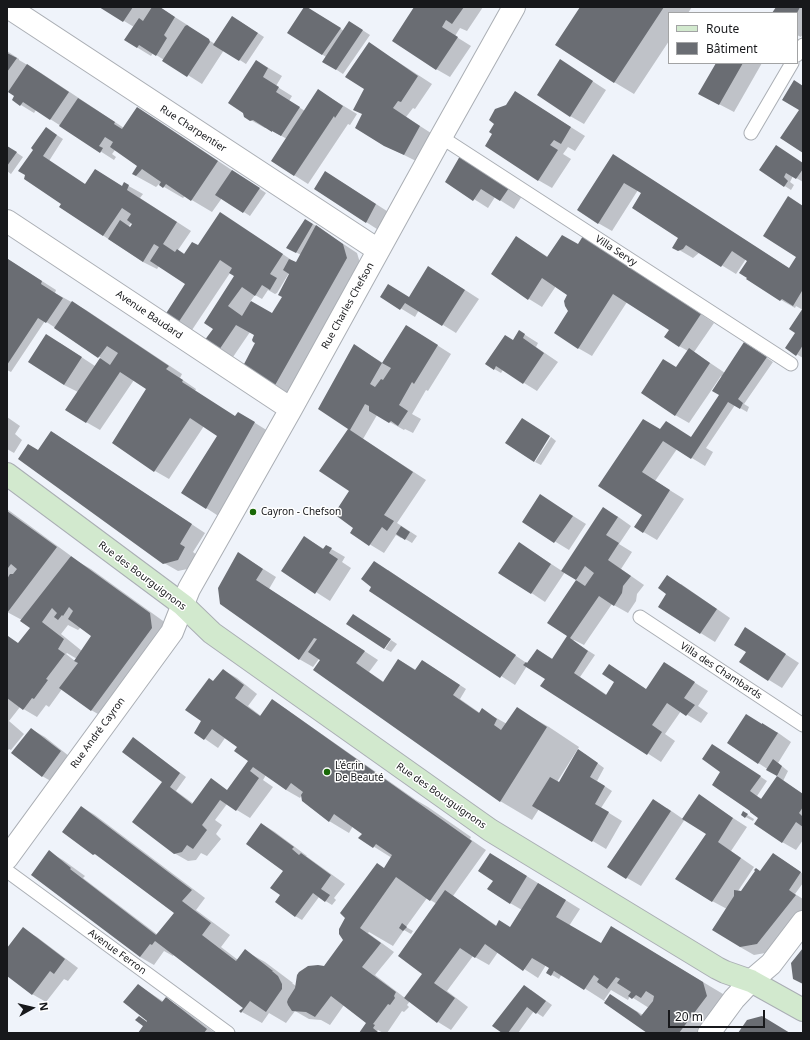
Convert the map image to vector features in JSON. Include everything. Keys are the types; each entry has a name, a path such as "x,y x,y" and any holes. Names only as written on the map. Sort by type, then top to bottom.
{"main road":[{"name":"Rue des Bourguignons","path":"7,474 183,605 212,633 490,830 717,968 724,972 751,981 803,1010"}],"street":[{"name":"Rue Charpentier","path":"8,7 378,250"},
{"name":"Rue Charles Chefson","path":"183,605 189,589 291,409 440,137 514,7"},
{"name":"Avenue Baudard","path":"7,221 291,409"},
{"name":"Rue André Cayron","path":"7,858 172,632 183,605"},
{"path":"708,1033 734,999 751,981 771,964 803,922"}],"lane":[{"path":"751,133 791,64"},
{"name":"Villa Servy","path":"440,137 791,364"},
{"name":"Villa des Chambards","path":"640,618 803,725"},
{"name":"Avenue Ferron","path":"7,871 228,1033"}],"building":[{"path":"99,7 133,7 123,22"},
{"path":"152,7 160,7 175,17 164,35 167,38 156,56 139,45 137,48 124,40 139,18 143,21"},
{"path":"304,7 307,7 341,28 322,55 287,33"},
{"path":"414,7 464,7 452,24 446,20 442,27 458,37 436,70 392,41"},
{"path":"580,7 664,7 614,83 555,45"},
{"path":"776,7 800,7 798,12 773,12"},
{"path":"232,16 258,33 239,61 213,45"},
{"path":"349,21 363,30 336,70 322,62"},
{"path":"187,25 209,39 210,42 187,77 162,61"},
{"path":"369,42 418,76 401,102 398,101 393,108 420,126 404,155 384,146 355,128 362,114 353,110 364,89 345,77"},
{"path":"7,53 17,58 7,72"},
{"path":"560,59 593,81 570,117 537,95"},
{"path":"256,60 268,68 263,77 279,87 276,92 300,107 281,136 253,120 250,121 244,117 243,113 228,103"},
{"path":"27,64 69,92 50,120 23,102 20,106 12,100 14,96 8,92"},
{"path":"715,64 742,64 719,105 698,94"},
{"path":"794,80 803,86 803,153 780,138 799,110 782,100"},
{"path":"318,89 343,106 335,118 334,116 294,176 271,161"},
{"path":"515,91 571,127 561,144 554,140 550,145 558,150 538,181 485,146 492,134 489,132 494,124 489,120 495,109 506,105"},
{"path":"78,98 115,122 114,124 122,129 137,107 218,161 191,201 166,184 163,188 159,185 161,182 142,169 136,176 132,174 137,166 110,147 113,142 105,137 99,146 103,148 100,153 59,126"},
{"path":"46,127 57,135 43,156 85,184 95,169 122,186 124,182 129,185 127,190 177,222 163,244 175,252 177,249 184,254 192,242 198,245 220,212 283,254 270,274 277,278 270,290 262,285 255,296 242,287 228,306 242,316 251,301 272,313 282,297 278,295 289,274 283,270 289,259 296,262 316,225 343,244 347,258 274,387 243,366 255,343 252,340 254,335 236,325 219,350 204,341 213,329 204,323 234,276 229,273 232,268 220,260 178,323 165,315 185,284 150,261 159,247 154,244 143,262 108,239 120,220 130,227 132,224 127,220 131,214 122,208 103,236 59,207 61,204 24,179 25,175 18,171 33,150 31,148"},
{"path":"776,145 803,163 803,169 796,179 786,173 784,177 788,181 784,187 759,170"},
{"path":"7,146 17,152 7,166"},
{"path":"613,154 789,268 796,257 763,236 788,196 803,206 803,292 802,291 793,306 782,299 780,301 739,273 747,261 732,251 721,267 686,245 683,249 678,251 672,248 678,238 632,208 641,193 624,183 598,224 577,210"},
{"path":"460,156 509,188 500,201 481,189 473,201 445,182"},
{"path":"232,170 260,188 243,213 215,195"},
{"path":"325,171 376,204 366,223 314,189"},
{"path":"305,219 313,224 296,253 286,248"},
{"path":"562,235 578,244 583,236 701,314 679,347 664,337 669,330 613,294 578,349 554,333 568,311 564,301 567,295 542,278 528,300 491,274 516,236 547,257"},
{"path":"8,259 42,281 41,284 63,298 46,323 38,318 7,365 7,261"},
{"path":"428,266 465,290 442,326 405,303 400,310 380,297 388,284 409,297"},
{"path":"72,301 169,366 166,369 183,380 182,382 235,416 238,412 255,422 206,509 181,493 217,436 190,418 154,472 112,443 146,389 120,372 86,423 65,410 100,358 110,365 118,353 107,346 98,358 54,328"},
{"path":"803,308 803,345 796,356 785,348 795,333 789,329"},
{"path":"406,325 438,345 414,384 412,382 399,405 408,411 398,426 391,421 389,423 369,411 369,406 365,404 350,430 413,472 384,515 394,521 387,531 382,527 369,546 350,533 353,528 334,514 349,491 319,471 348,429 318,409 354,344 382,363","holes":["382,363 391,368 383,380 381,379 375,387 370,384"]},
{"path":"519,330 525,334 523,338 544,353 523,384 496,366 494,370 485,364 505,335 513,340"},
{"path":"46,334 82,357 64,385 28,362"},
{"path":"744,342 767,357 738,399 743,403 740,409 728,402 691,459 663,441 642,472 670,490 643,533 634,527 642,515 598,486 643,419 660,429 666,421 691,437 719,395 712,391"},
{"path":"689,348 710,363 675,416 641,393 663,359 676,367"},
{"path":"522,418 550,436 534,462 505,443"},
{"path":"51,431 192,524 180,544 185,547 178,560 163,564 18,459 28,444 38,450"},
{"path":"540,494 573,516 554,543 522,522"},
{"path":"603,507 618,517 606,535 619,543 608,560 631,576 623,586 622,593 614,606 599,596 570,638 588,651 574,673 606,695 614,682 602,674 609,664 646,689 664,662 695,682 684,698 695,705 686,716 667,703 652,725 662,732 647,755 540,686 545,679 523,665 526,662 527,663 537,649 552,659 567,636 547,623 576,580 561,571","holes":["585,566 594,573 585,586 576,580"]},
{"path":"7,511 57,547 7,613 7,579 10,574 13,574 17,569 11,564 8,568 7,567"},
{"path":"401,526 410,532 405,540 396,534"},
{"path":"304,536 323,549 326,545 332,548 329,553 338,559 315,594 281,571"},
{"path":"519,542 551,564 531,594 498,573"},
{"path":"238,552 263,569 256,580 365,651 356,663 383,682 398,659 415,670 422,660 460,685 453,695 479,713 482,708 497,719 494,725 501,730 517,707 547,727 500,802 313,670 320,660 308,652 317,639 314,638 299,660 220,604 218,588"},
{"path":"71,556 150,613 152,628 91,711 59,688 78,663 74,661 91,636 68,619 73,611 69,607 63,616 62,615 58,620 54,617 57,613 52,608 42,622 64,639 58,649 65,654 46,679 48,680 34,699 32,698 23,710 7,698 7,638 8,636 18,643 30,628 20,621"},
{"path":"374,561 516,655 500,678 369,591 371,587 361,579"},
{"path":"667,575 717,609 700,634 658,607 666,594 658,588"},
{"path":"353,614 391,639 384,649 346,624"},
{"path":"745,627 786,654 768,681 739,662 746,652 734,645"},
{"path":"223,669 244,685 235,698 260,716 272,699 472,841 430,901 396,877 360,928 381,943 362,967 396,992 394,996 395,998 390,1005 388,1004 373,1024 375,1025 373,1028 379,1033 359,1033 366,1023 331,996 315,1017 306,1012 292,1011 287,1002 295,988 297,975 299,972 308,966 324,966 343,940 339,934 339,929 345,918 340,913 377,863 384,868 392,855 376,844 373,848 358,838 362,834 334,814 329,822 302,801 301,795 303,792 291,783 286,790 253,767 250,771 259,778 236,811 220,800 202,825 207,830 193,849 187,845 182,852 174,854 132,822 162,782 122,752 133,737 180,773 170,787 192,804 211,778 227,790 248,761 234,751 237,747 212,729 204,740 194,733 201,721 185,710 209,678 213,681"},
{"path":"746,714 778,733 758,764 727,743"},
{"path":"31,728 61,751 42,777 11,753"},
{"path":"712,744 761,776 750,791 761,799 777,776 803,794 803,807 799,813 803,817 803,827 796,822 782,843 754,824 758,818 712,785 720,772 702,759"},
{"path":"578,749 598,763 590,777 605,786 595,804 609,812 592,842 532,806 550,777 559,782"},
{"path":"773,759 782,766 777,776 766,770"},
{"path":"699,794 733,818 718,842 741,858 712,902 675,879 706,834 682,819"},
{"path":"653,799 671,811 626,879 607,867"},
{"path":"81,806 192,890 182,901 211,923 202,935 236,961 245,949 278,976 282,984 282,989 266,1012 250,1001 241,1013 239,1011 243,1008 155,941 152,945 150,944 140,957 31,875 49,850 71,868 70,869 156,935 174,913 95,854 93,855 62,832"},
{"path":"743,811 748,814 745,818 741,815"},
{"path":"261,823 294,847 292,849 299,855 301,853 331,875 321,889 330,895 325,902 313,893 295,917 275,902 280,895 270,888 283,871 246,844"},
{"path":"490,853 527,876 510,904 487,889 493,881 478,871"},
{"path":"773,853 801,872 789,890 796,895 757,944 740,947 712,930 734,896 734,890 741,891 755,871 754,870 756,868 760,871"},
{"path":"538,883 566,900 556,917 601,943 611,926 703,982 707,996 679,1033 647,1033 604,1003 610,994 641,1016 653,1001 654,996 646,991 641,998 636,995 632,999 628,996 631,992 617,983 620,979 616,977 607,989 597,982 599,979 594,975 584,990 554,971 551,976 546,973 549,968 532,958 523,971 485,944 475,958 460,948 434,983 455,998 437,1023 404,998 422,974 398,956 445,890 496,926 499,920 510,927"},
{"path":"402,923 407,927 403,931 399,928"},
{"path":"23,927 65,959 54,974 50,971 32,995 7,976 7,948"},
{"path":"803,948 803,984 793,979 791,963"},
{"path":"138,984 162,1002 166,997 207,1029 204,1033 138,1033 143,1026 135,1020 139,1016 147,1021 123,1002"},
{"path":"524,985 546,1001 536,1014 527,1007 508,1033 502,1033 492,1026"},
{"path":"762,1016 790,1033 738,1033 747,1020"}],"place":[{"name":"Cayron - Chefson","path":"253,512"},
{"name":"L’écrin De Beauté","path":"327,772"}]}
